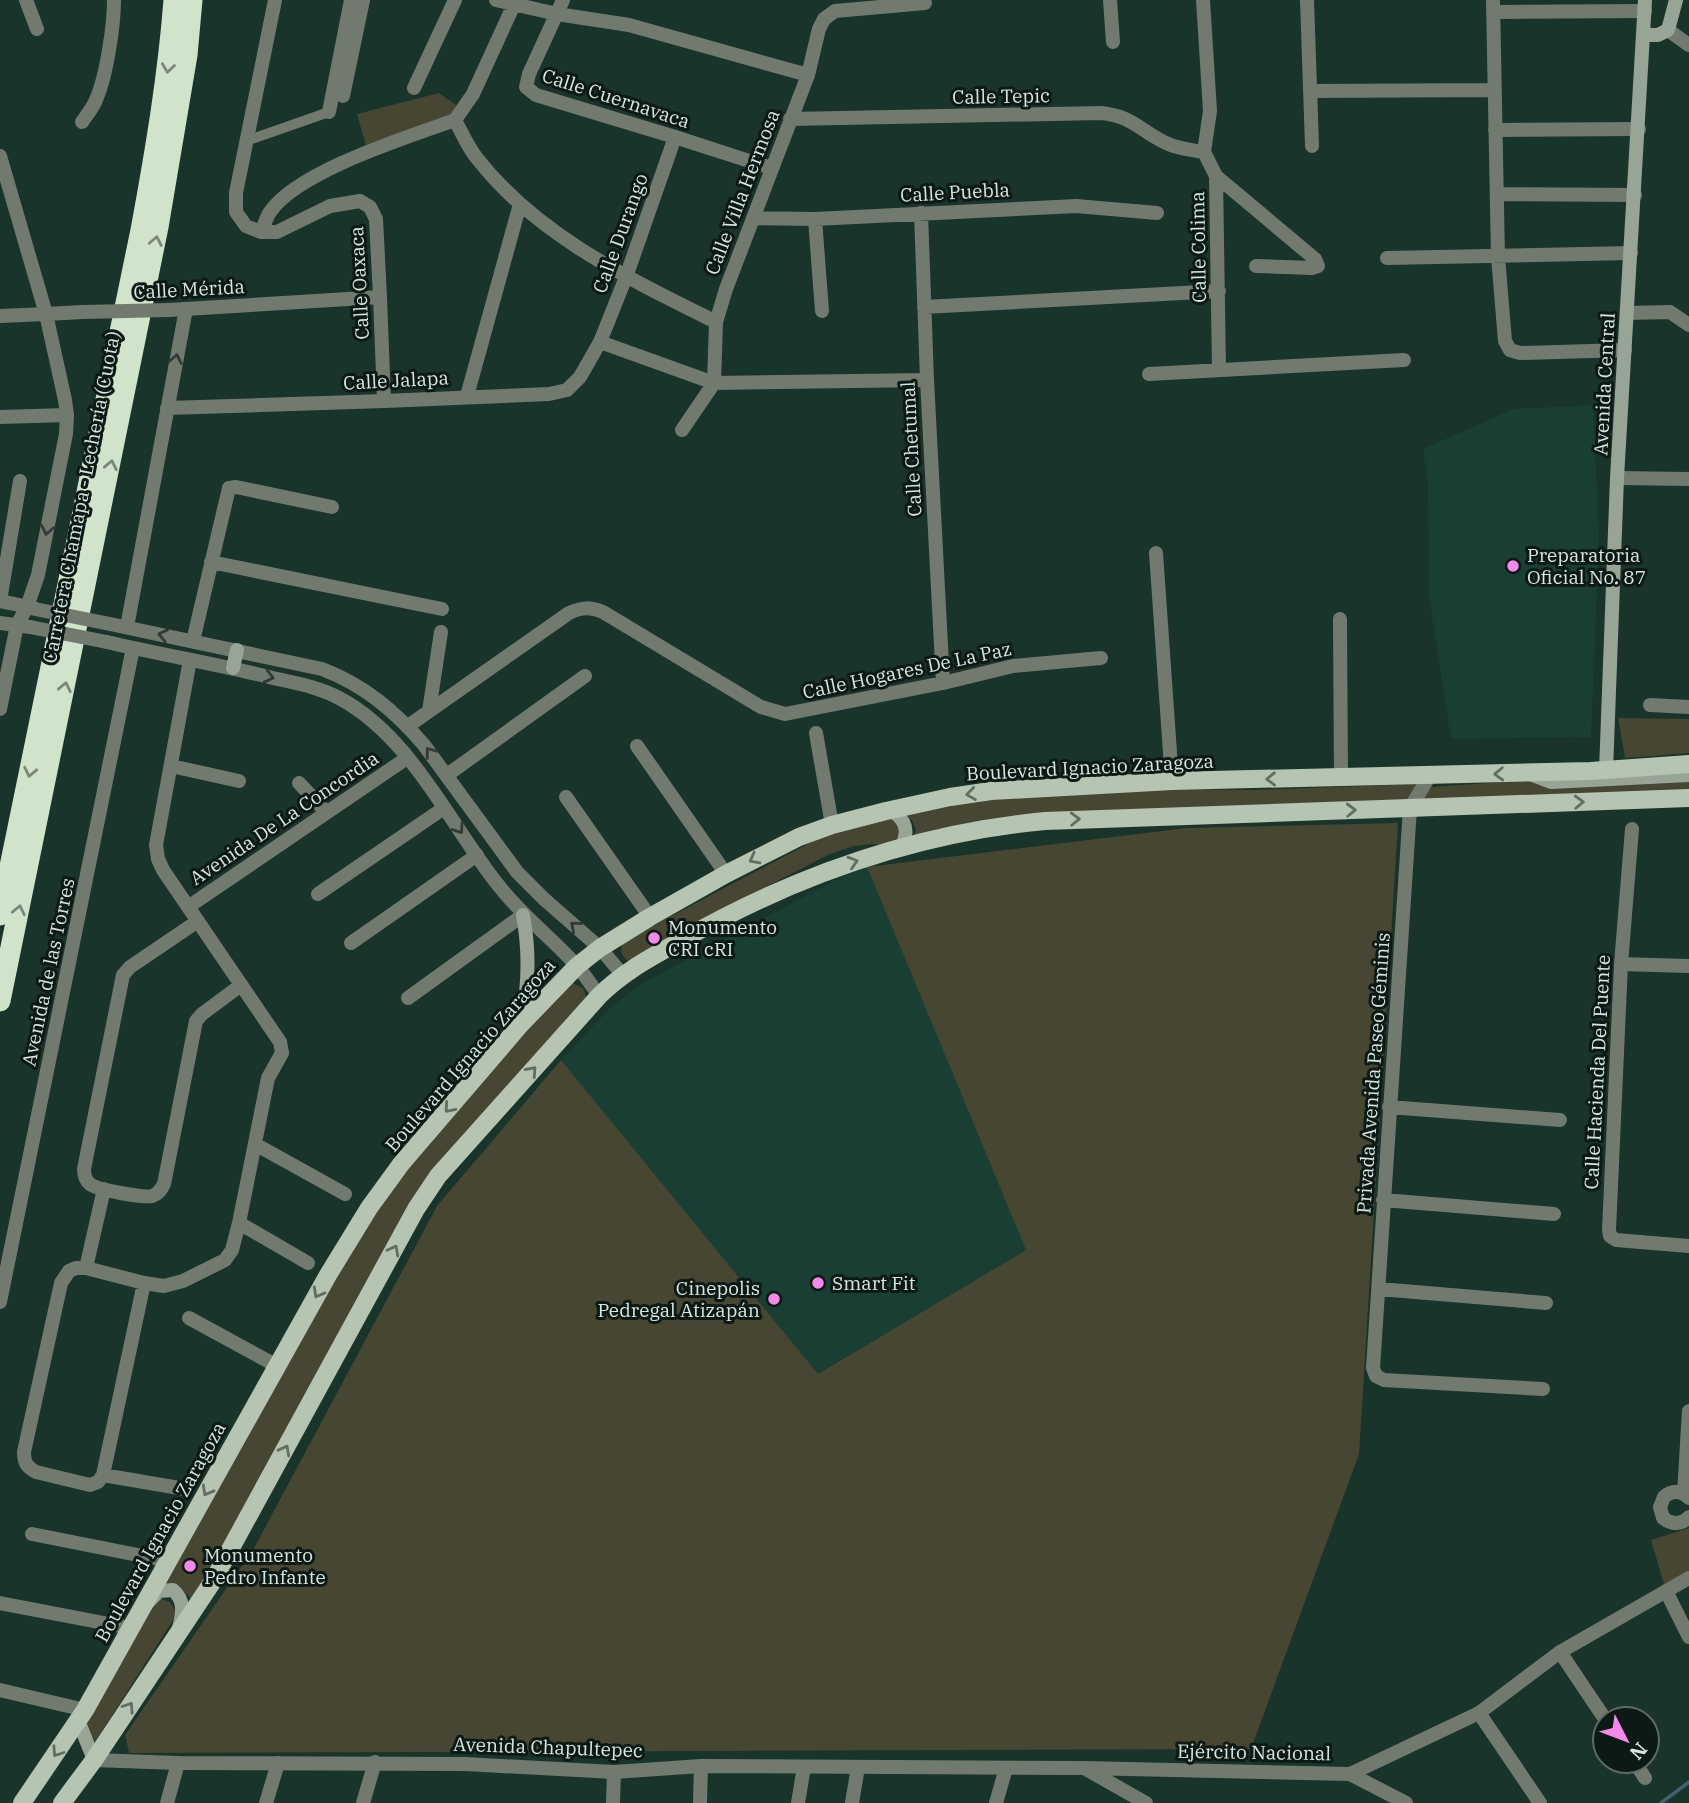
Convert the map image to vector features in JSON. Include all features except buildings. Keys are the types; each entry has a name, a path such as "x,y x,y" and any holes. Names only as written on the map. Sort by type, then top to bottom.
{"highway":[{"name":"Carretera Chamapa - Lechería (Cuota)","path":"0,915 141,230 163,100 174,0"},
{"name":"Carretera Chamapa - Lechería (Cuota)","path":"0,1001 158,227 187,55 191,0"}],"main road":[{"path":"1644,35 1658,35 1668,30 1676,0"},
{"name":"Avenida Central","path":"1606,771 1617,478 1645,6"},
{"path":"233,668 237,650"},
{"name":"Boulevard Ignacio Zaragoza","path":"22,1803 81,1715 369,1208 401,1164 520,1024 577,966 600,948 726,874 799,836 886,811 950,797 991,791 1172,782 1530,774 1689,764"},
{"path":"1530,774 1551,782 1689,775"},
{"path":"62,1803 177,1636 233,1547 416,1209 452,1161 599,996 622,974 786,886 901,848 1001,825 1045,821 1689,798"},
{"path":"886,811 895,813 905,824 906,838 901,848"},
{"path":"520,1024 529,970 523,915"},
{"path":"139,1612 159,1591 173,1590 183,1607 177,1636"},
{"path":"81,1715 94,1759"}],"street":[{"path":"26,0 37,29"},
{"path":"82,122 94,105 100,90 113,26 114,0"},
{"path":"275,0 236,193 236,212 246,226 261,232 271,211 288,195 316,176 341,163 455,120 473,94 515,2"},
{"path":"246,141 329,112 351,0"},
{"path":"343,96 363,0"},
{"path":"414,88 455,0"},
{"path":"496,0 515,2 556,14 629,25 808,75"},
{"path":"556,14 563,0"},
{"path":"1110,0 1113,42"},
{"path":"1203,0 1210,111 1205,152"},
{"path":"1307,0 1312,146"},
{"name":"Calle Villa Hermosa","path":"714,383 716,322 733,268 808,75 824,19 835,11 925,3"},
{"path":"1625,350 1520,353 1510,350 1505,341 1498,257 1493,6 1645,6"},
{"name":"Calle Cuernavaca","path":"556,14 529,74 526,87 536,95 771,168"},
{"path":"1668,30 1689,45"},
{"path":"1310,91 1494,90"},
{"name":"Calle Tepic","path":"790,119 1101,113 1118,115 1166,143 1182,149 1205,152"},
{"path":"455,120 474,155 520,204 555,231 626,277 716,322"},
{"path":"1495,130 1639,129"},
{"name":"Calle Durango","path":"600,342 675,137"},
{"name":"Calle Colima","path":"1205,152 1216,176 1219,370"},
{"path":"0,156 46,314 67,415 66,434 31,608 0,709"},
{"path":"1216,176 1315,259 1318,265 1312,268 1256,266"},
{"path":"1497,194 1635,195"},
{"name":"Calle Oaxaca","path":"261,232 277,232 330,206 360,201 370,207 376,219 384,401"},
{"path":"467,396 520,204"},
{"name":"Calle Puebla","path":"754,218 815,219 1076,206 1157,213"},
{"name":"Calle Chetumal","path":"921,213 943,683"},
{"path":"815,219 822,311"},
{"path":"1387,258 1631,253"},
{"path":"924,307 1219,291"},
{"name":"Calle Mérida","path":"0,316 169,310 380,297"},
{"path":"127,627 186,309"},
{"path":"1628,313 1670,312 1689,325"},
{"path":"600,342 714,383 927,380"},
{"name":"Calle Jalapa","path":"167,408 549,394 567,390 580,377 600,342"},
{"path":"1149,374 1404,360"},
{"path":"682,430 714,383"},
{"path":"0,417 67,415"},
{"path":"1617,478 1689,479"},
{"path":"20,481 0,601 237,650 322,669 346,678 384,703 408,726 517,872 544,900 600,948 622,974"},
{"path":"193,641 229,488 236,487 332,508"},
{"path":"1156,554 1172,782"},
{"path":"211,562 442,608"},
{"name":"Calle Hogares De La Paz","path":"408,726 579,608 592,607 603,612 773,712 797,713 1013,666 1101,657"},
{"path":"1340,619 1341,778"},
{"path":"0,622 233,668 316,688 337,696 371,720 407,758 523,915 577,966 599,996"},
{"path":"429,711 441,632"},
{"name":"Avenida de las Torres","path":"0,1303 133,648"},
{"name":"Avenida De La Concordia","path":"190,660 156,845 163,870 188,907 407,758"},
{"path":"447,775 586,676"},
{"path":"1650,705 1689,707"},
{"path":"816,733 832,825"},
{"path":"637,746 726,874"},
{"path":"172,766 239,780"},
{"name":"Privada Avenida Paseo Géminis","path":"1429,776 1410,808 1373,1368 1376,1376 1384,1380 1543,1390"},
{"path":"299,783 326,812"},
{"path":"566,797 650,917"},
{"path":"318,894 444,808"},
{"name":"Calle Hacienda Del Puente","path":"1632,829 1621,964 1610,1236 1616,1240 1689,1246"},
{"path":"351,943 477,855"},
{"path":"144,1283 103,1475 99,1482 90,1485 29,1468 24,1461 24,1452 61,1283 69,1271 86,1268 144,1283 172,1284 225,1260 232,1251 269,1072 282,1053 282,1047 188,907"},
{"path":"408,998 523,915"},
{"path":"198,921 130,967 123,975 84,1169 84,1177 89,1184 145,1196 154,1196 160,1191 164,1184 196,1021 242,985"},
{"path":"1621,964 1689,966"},
{"path":"1389,1107 1560,1120"},
{"path":"255,1144 345,1194"},
{"path":"86,1268 104,1189"},
{"path":"1383,1200 1554,1214"},
{"path":"239,1223 308,1264"},
{"path":"1379,1289 1546,1303"},
{"path":"189,1318 278,1366"},
{"path":"1689,1411 1687,1495 1674,1491 1661,1502 1661,1513 1668,1521 1684,1521 1689,1517"},
{"path":"103,1475 185,1489"},
{"path":"32,1534 168,1562"},
{"name":"Ejército Nacional","path":"1084,1768 1350,1774 1479,1713 1560,1652 1689,1578"},
{"path":"1666,1591 1689,1637"},
{"path":"0,1603 130,1628"},
{"path":"1560,1652 1596,1705"},
{"path":"0,1690 81,1715"},
{"path":"1479,1713 1540,1803"},
{"name":"Avenida Chapultepec","path":"94,1759 178,1763 465,1764 614,1772 701,1766 1084,1768"},
{"path":"363,1803 375,1762"},
{"path":"167,1803 178,1763"},
{"path":"266,1803 278,1763"},
{"path":"700,1803 701,1766"},
{"path":"798,1803 804,1767"},
{"path":"852,1803 858,1767"},
{"path":"996,1803 1006,1768"},
{"path":"1084,1768 1146,1803"},
{"path":"614,1772 614,1803"},
{"path":"1350,1774 1406,1803"}],"shaded area":[{"name":"Preparatoria Oficial No. 87","path":"1593,405 1599,536 1591,737 1451,739 1429,596 1428,481 1423,449 1513,409"},
{"path":"867,867 1026,1250 818,1374 561,1060 611,1007 645,982 839,878"}],"green space":[{"path":"439,93 459,107 453,119 367,149 357,114"},
{"path":"1618,718 1689,719 1689,753 1625,758"},
{"path":"1530,780 1689,781 1689,796 1420,804 1431,787"},
{"path":"1416,784 1408,805 1240,808 910,843 916,830 906,813 975,800 1147,789 1255,790"},
{"path":"895,817 905,838 884,845 854,846 830,854 742,899 630,962 623,956 621,947 624,941 821,837"},
{"path":"1398,823 1359,1454 1251,1749 129,1753 125,1735 253,1550 437,1206 561,1060 818,1374 1026,1250 867,867 1187,828"},
{"path":"573,983 583,988 587,999 467,1131 225,1546 191,1599 178,1584 163,1583 388,1187 564,985"},
{"path":"1689,1528 1689,1578 1666,1591 1651,1540"},
{"path":"161,1599 170,1602 177,1614 95,1742 83,1722 151,1604"}],"waterway":[{"path":"1661,1803 1689,1782"}],"place":[{"name":"Preparatoria Oficial No. 87","path":"1513,566"},
{"name":"Monumento CRI cRI","path":"654,938"},
{"name":"Smart Fit","path":"818,1283"},
{"name":"Cinepolis Pedregal Atizapán","path":"774,1299"},
{"name":"Monumento Pedro Infante","path":"190,1566"}]}
